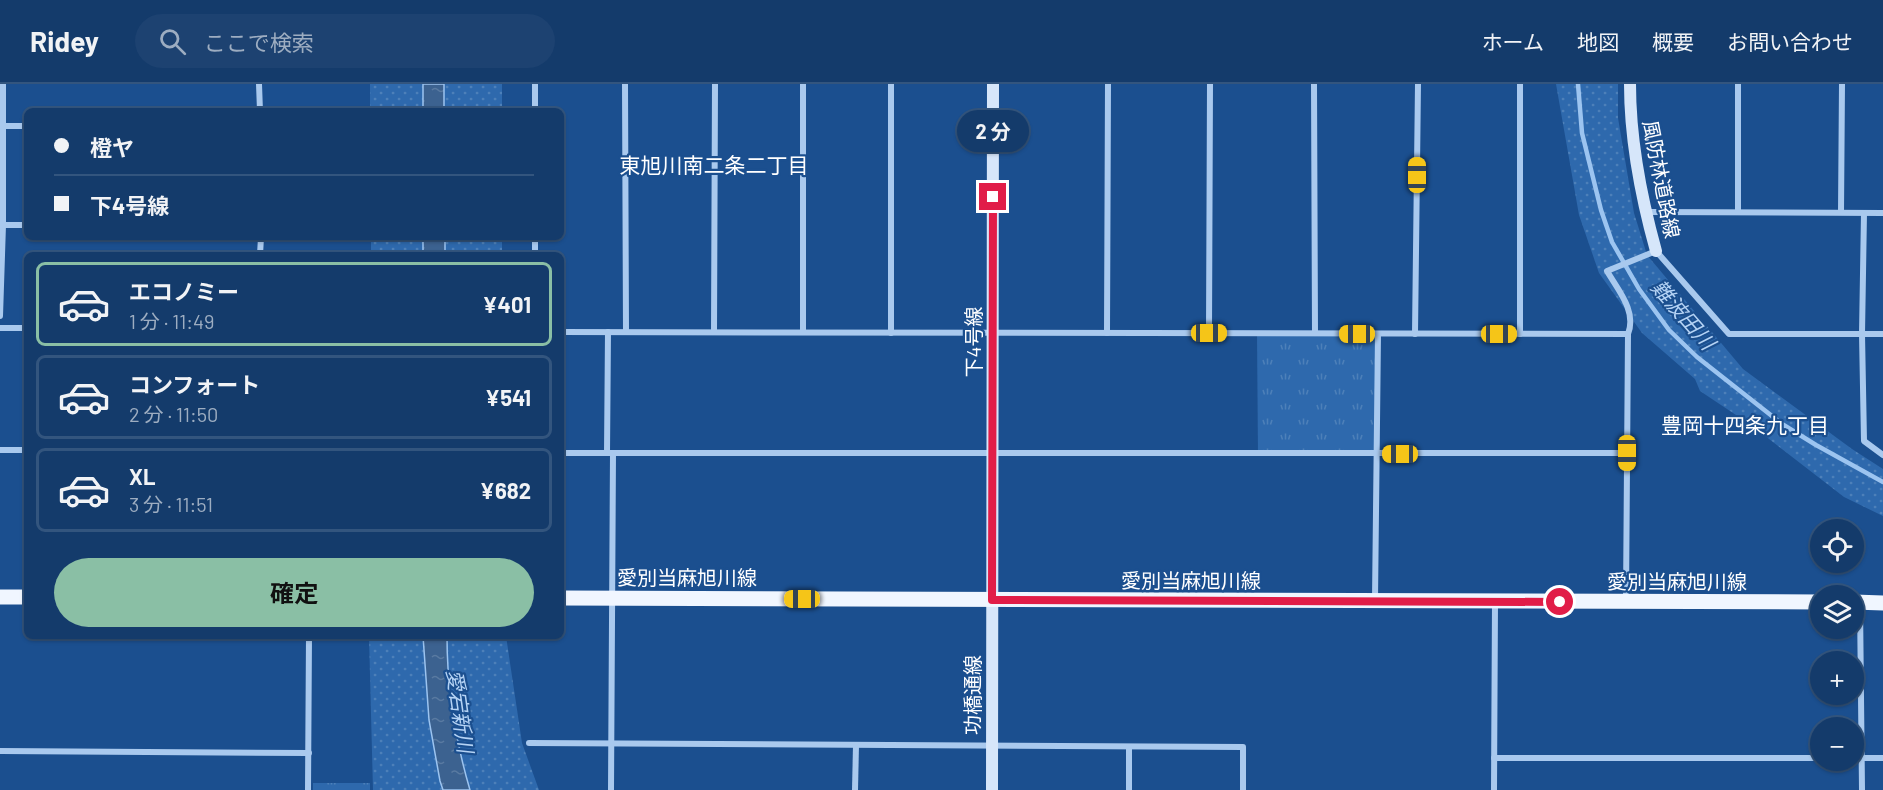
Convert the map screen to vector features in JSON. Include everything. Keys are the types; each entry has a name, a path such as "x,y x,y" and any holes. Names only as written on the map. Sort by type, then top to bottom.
{"main road":[{"path":"0,597 24,597"},
{"name":"愛別当麻旭川線","path":"564,598 1810,602"},
{"path":"1864,602 1883,603"}],"street":[{"path":"0,316 3,84"},
{"path":"259,84 260,108"},
{"path":"535,84 535,108"},
{"path":"625,84 626,332"},
{"path":"714,332 715,84"},
{"path":"803,84 803,332"},
{"path":"891,84 891,333"},
{"name":"下4号線","path":"992,600 993,84"},
{"path":"1107,333 1108,84"},
{"path":"1209,333 1210,84"},
{"path":"1314,84 1315,333"},
{"path":"1415,334 1418,84"},
{"path":"1520,84 1520,334"},
{"name":"風防林道路線","path":"1626,602 1628,334 1632,325 1629,309 1607,271 1656,251 1646,212 1630,118 1630,84"},
{"path":"1738,84 1738,212"},
{"path":"1841,212 1842,84"},
{"path":"1,126 24,126"},
{"path":"1646,212 1883,213"},
{"path":"1864,213 1862,334 1864,441 1883,454"},
{"path":"1,225 24,225"},
{"path":"1656,251 1729,334 1883,334"},
{"path":"0,328 24,328"},
{"path":"564,332 1628,334"},
{"path":"608,332 614,598 611,790"},
{"path":"1375,602 1378,334"},
{"path":"0,450 24,450"},
{"path":"564,453 1627,453"},
{"name":"功橋通線","path":"992,600 992,790"},
{"path":"1494,790 1495,602"},
{"path":"308,790 309,639"},
{"path":"1857,639 1858,717"},
{"path":"529,743 1243,747 1243,790"},
{"path":"855,790 856,745"},
{"path":"1129,747 1129,790"},
{"path":"0,752 309,753"},
{"path":"1494,758 1810,758"},
{"path":"1864,758 1883,758"},
{"path":"1860,771 1862,790"}],"green space":[{"path":"370,84 502,84 502,108 370,108"},
{"path":"1556,84 1618,84 1618,118 1634,213 1647,255 1743,369 1883,469 1883,516 1844,497 1751,425 1700,391 1695,379 1642,333 1599,273 1579,215"},
{"path":"371,240 502,240 502,252 371,252"},
{"path":"1257,333 1378,334 1377,455 1258,454"},
{"path":"369,639 506,639 522,743 539,790 373,790"},
{"path":"313,783 370,783 370,790 313,790"}],"water":[{"path":"423,84 444,84 444,108 423,108"},
{"path":"423,240 445,240 445,252 423,252"},
{"path":"423,639 447,639 448,675 453,714 470,790 443,790 429,720"}],"waterway":[{"name":"難波田川","path":"1578,84 1582,133 1601,210 1612,242 1639,289 1669,330 1697,357 1782,424 1883,482"}],"district":[{"name":"東旭川南二条二丁目","path":"714,164"},
{"name":"豊岡十四条九丁目","path":"1745,424"}],"route":[{"path":"993,197 992,600 1560,602"}],"water label":[{"name":"愛宕新川","path":"461,711"}]}
